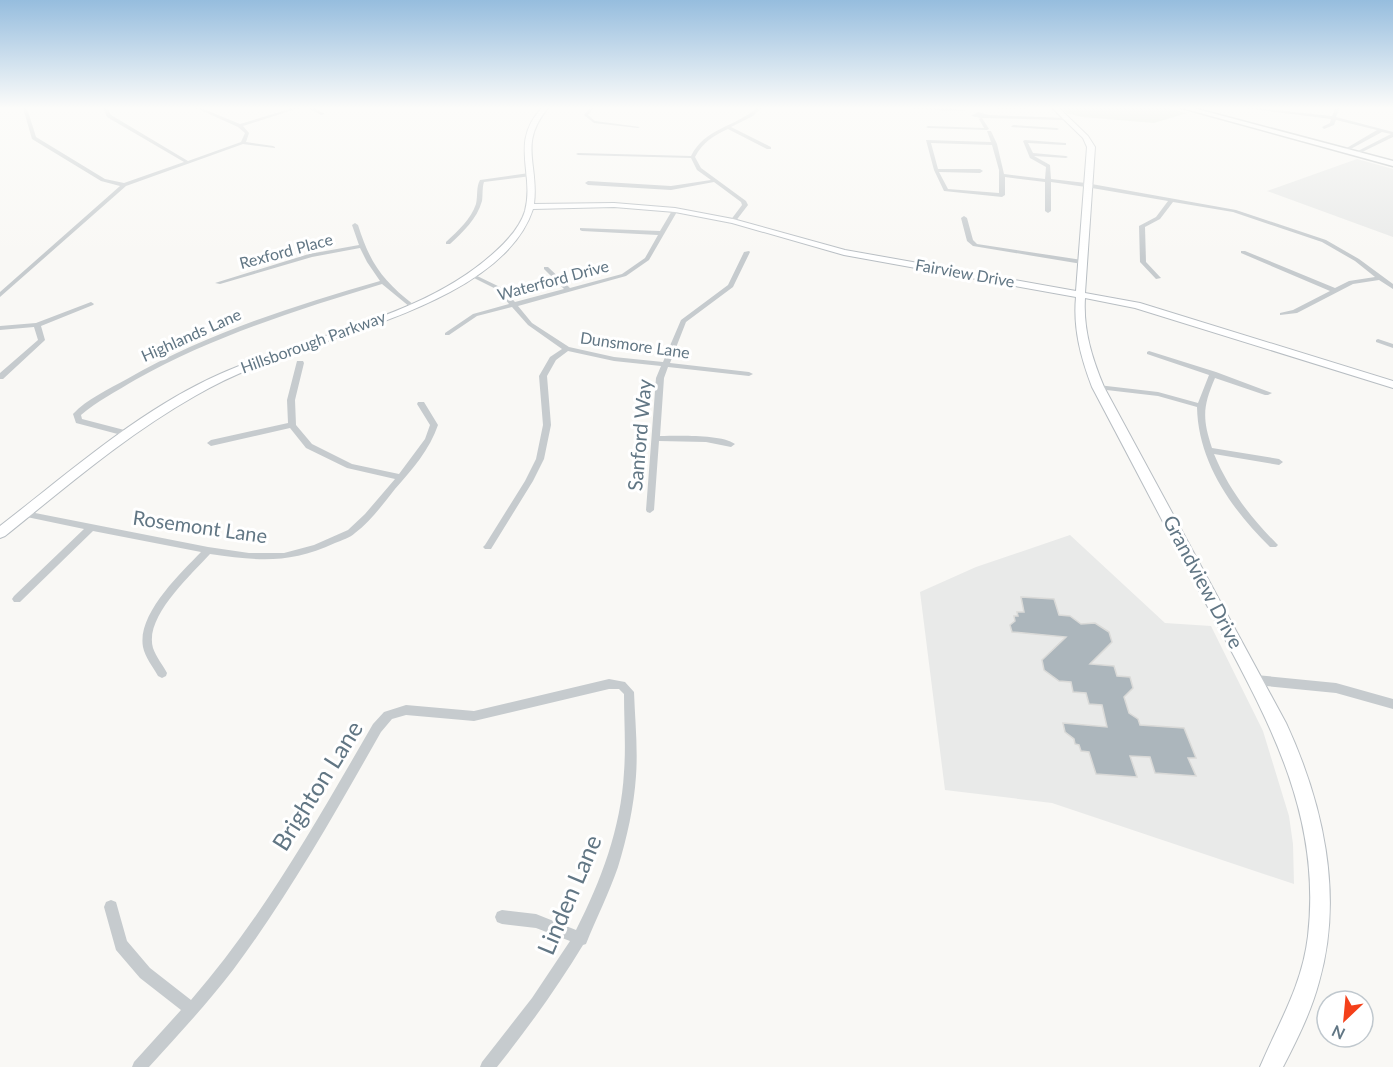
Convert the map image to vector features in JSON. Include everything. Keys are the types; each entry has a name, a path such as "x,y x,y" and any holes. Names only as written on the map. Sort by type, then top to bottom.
{"main road":[{"path":"1378,158 1393,164"}],"street":[{"path":"67,158 103,180 124,184"},
{"path":"181,158 188,162"},
{"path":"0,295 124,184 200,158"},
{"name":"Hillsborough Parkway","path":"0,533 129,434 185,396 292,347 412,306 471,275 509,243 520,229 530,207 528,158"},
{"path":"693,158 699,169 739,196 745,205 733,221"},
{"path":"933,158 946,190 1002,195 1004,175 999,158"},
{"path":"1036,158 1048,166 1048,211"},
{"name":"Grandview Drive","path":"1088,158 1080,293 1081,336 1098,387 1256,680 1299,776 1316,834 1321,884 1319,930 1312,971 1295,1020 1271,1067"},
{"path":"936,170 980,171"},
{"path":"448,243 469,225 482,197 480,184 483,181 491,178 529,175"},
{"path":"1004,175 1086,185 1234,211 1324,241 1357,260 1393,287"},
{"path":"588,183 671,188 714,181"},
{"path":"1158,278 1143,262 1142,226 1158,218 1172,200"},
{"name":"Fairview Drive","path":"530,207 614,206 675,210 733,221 844,252 1080,293 1179,317 1393,385"},
{"name":"Waterford Drive","path":"447,334 475,315 514,303 604,282 637,267 647,259 675,210"},
{"path":"964,218 970,241 975,244 1082,262"},
{"path":"355,225 361,246 381,282 412,306"},
{"path":"582,229 661,233"},
{"name":"Rexford Place","path":"218,283 311,255 361,246"},
{"name":"Sanford Way","path":"650,510 660,378 683,321 731,286 747,252"},
{"path":"1243,252 1334,290"},
{"path":"546,268 569,290"},
{"name":"Dunsmore Lane","path":"471,275 500,289 530,324 567,349 614,359 749,374"},
{"path":"1282,314 1295,312 1351,282 1379,278"},
{"name":"Highlands Lane","path":"129,434 79,421 77,414 150,367 192,346 244,325 381,282"},
{"path":"0,286 11,285"},
{"path":"0,328 37,325 91,304"},
{"path":"0,377 42,340 37,325"},
{"path":"1378,341 1393,346"},
{"path":"488,547 540,459 547,425 543,376 553,359 567,349"},
{"path":"1149,353 1268,393"},
{"path":"300,363 291,400 292,425 309,446 350,466 401,477"},
{"path":"1213,374 1201,406 1203,434 1208,450 1220,476 1252,522 1273,545"},
{"path":"1098,387 1158,394 1201,406"},
{"name":"Rosemont Lane","path":"25,514 249,556 284,556 316,548 351,532 368,516 429,440 434,425 421,404"},
{"path":"212,443 292,425"},
{"path":"655,438 706,439 731,444"},
{"path":"1208,450 1279,462"},
{"path":"17,599 90,528"},
{"path":"162,673 148,648 147,632 159,606 208,550"},
{"path":"1256,680 1336,688 1393,704"},
{"name":"Brighton Lane","path":"139,1067 192,1010 255,926 377,728 388,715 406,710 474,716 609,684 621,685"},
{"name":"Linden Lane","path":"487,1067 533,1012 561,973 581,939 603,887 620,838 632,757 629,692 621,685"},
{"path":"111,907 121,945 145,973 192,1010"},
{"path":"502,917 536,921 581,939"}],"shaded area":[{"path":"1357,159 1393,169 1393,237 1267,191"},
{"path":"1070,535 1165,623 1211,626 1263,731 1289,816 1293,844 1294,884 1052,803 945,790 920,592 976,567"}],"building":[{"path":"1021,597 1054,599 1059,615 1070,616 1081,624 1095,623 1109,632 1112,642 1090,664 1114,666 1117,676 1130,677 1133,688 1124,697 1129,713 1138,719 1140,725 1184,728 1196,758 1188,758 1196,776 1155,773 1150,757 1130,756 1137,777 1096,774 1089,752 1081,751 1074,739 1065,732 1063,723 1107,727 1102,705 1089,704 1086,693 1073,692 1071,682 1059,681 1044,670 1042,660 1066,637 1012,632 1010,625 1015,621 1014,616 1018,616 1017,612 1024,612"}]}
